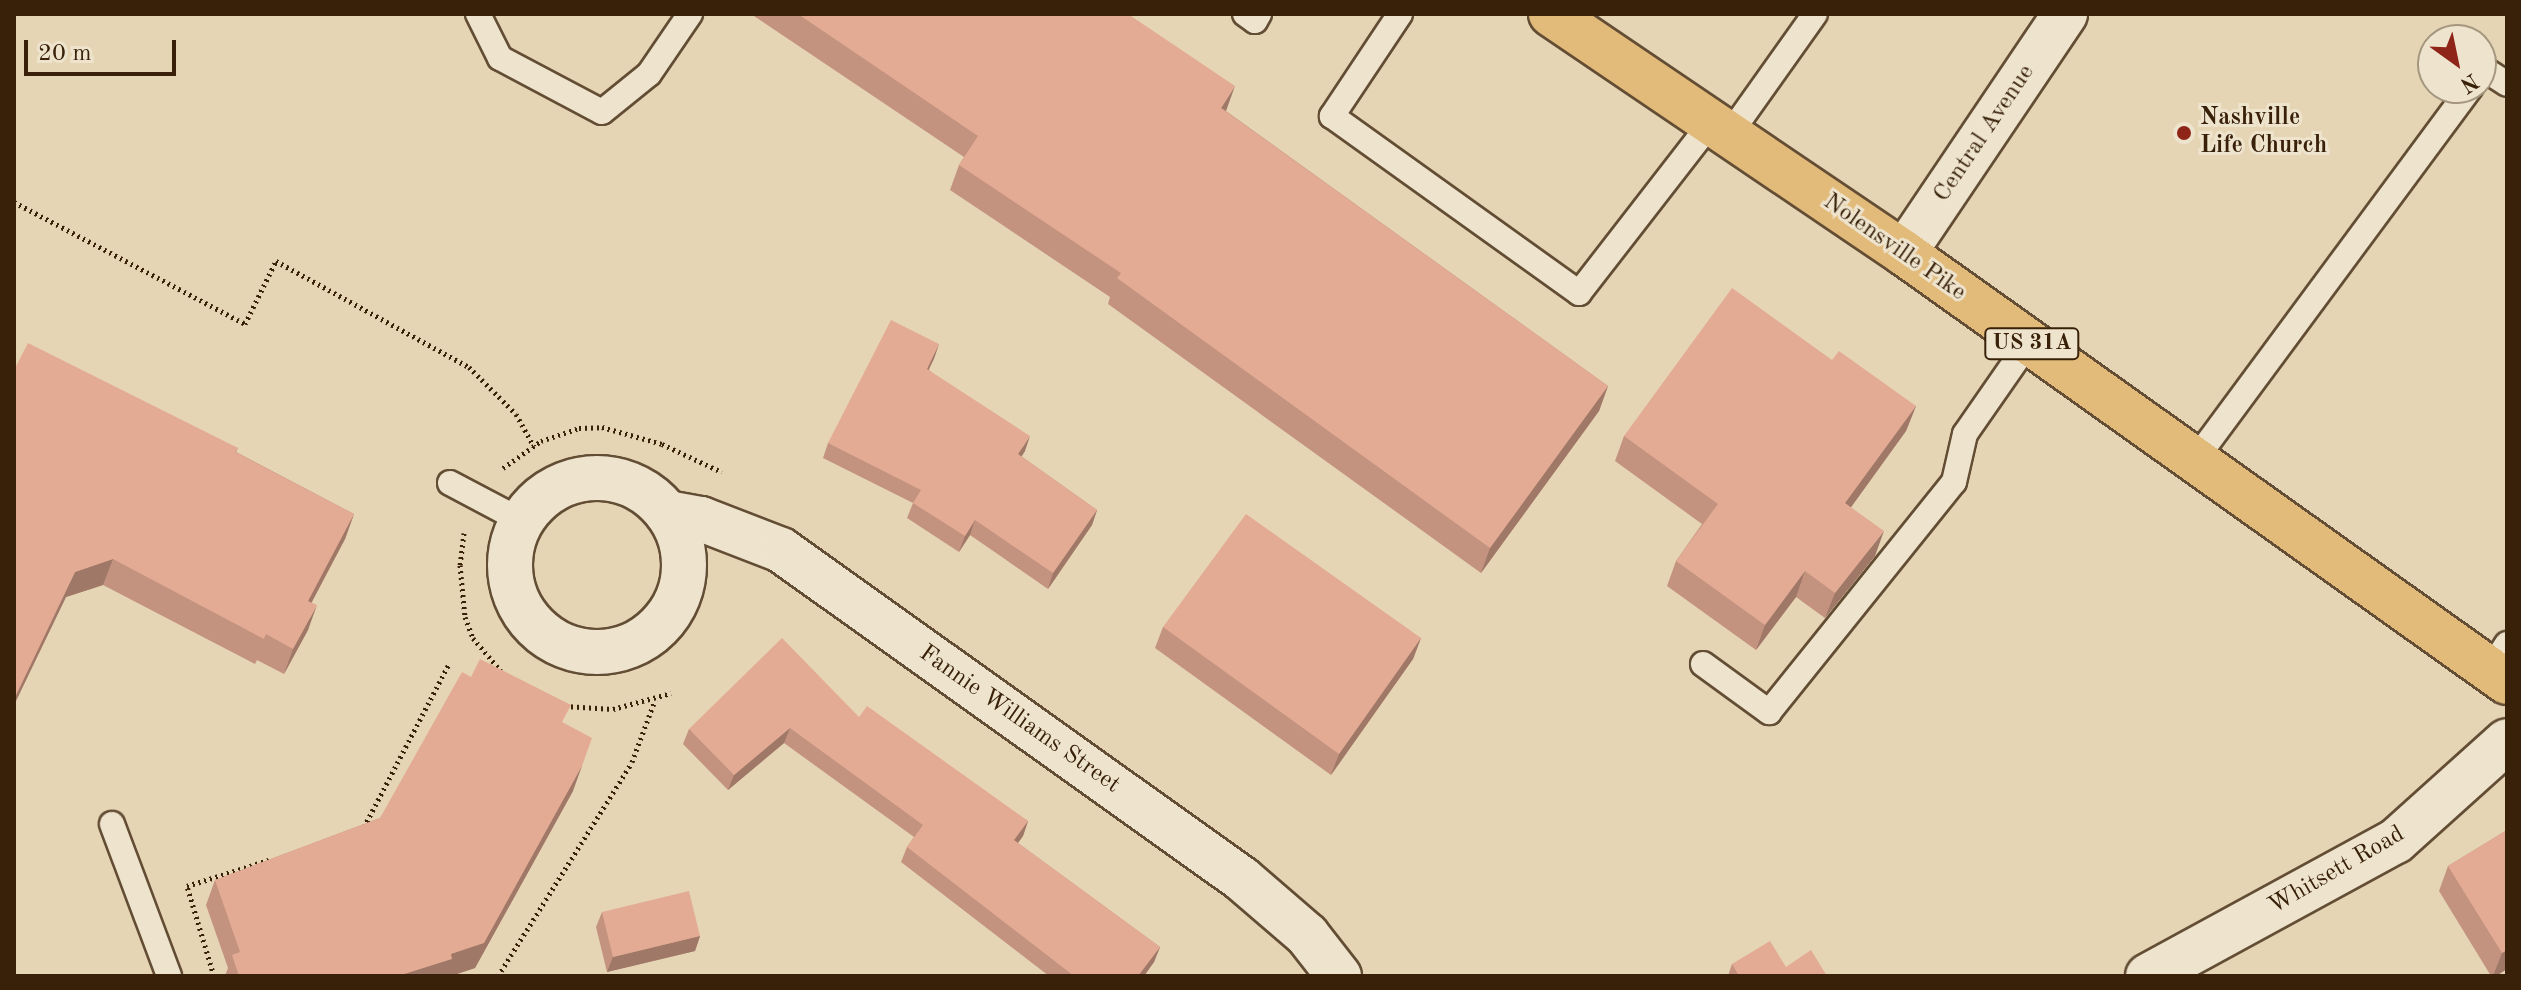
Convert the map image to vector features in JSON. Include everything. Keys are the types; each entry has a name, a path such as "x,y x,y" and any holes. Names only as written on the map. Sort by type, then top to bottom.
{"main road":[{"name":"Nolensville Pike","path":"1551,14 1904,253 2195,460 2501,665"}],"street":[{"name":"Central Avenue","path":"1904,253 2065,14"},
{"path":"593,479 631,485 667,513 684,552 683,582 673,607 642,639 603,652 560,643 525,614 513,587 511,559 522,521 550,492 593,479"},
{"name":"Fannie Williams Street","path":"667,513 701,519 781,550 1242,879 1307,935 1339,976"},
{"name":"Whitsett Road","path":"2159,974 2396,841 2507,741"}],"lane":[{"path":"478,14 500,58 602,112 649,74 690,14"},
{"path":"1245,14 1255,21 1259,14"},
{"path":"1400,14 1332,116 1579,293 1815,14"},
{"path":"2195,460 2458,104"},
{"path":"1703,664 1769,712 1954,482 1965,434 2029,342"},
{"path":"450,483 522,521"},
{"path":"112,824 169,976"}],"path":[{"path":"14,202 245,324 276,261 469,367 509,405 534,446"},
{"path":"506,676 473,638 465,617 460,565 466,526 478,497 492,477 534,446 579,428 602,427 662,444 732,478"},
{"path":"362,831 449,664"},
{"path":"558,704 613,709 671,693"},
{"path":"498,976 632,762 655,699"},
{"path":"214,976 187,886 274,858"}],"building":[{"path":"798,14 1128,14 1235,86 1221,108 1608,386 1490,548 1117,278 1121,273 959,165 978,136"},
{"path":"1732,288 1832,360 1839,351 1916,406 1845,503 1884,531 1835,593 1805,571 1765,625 1676,561 1718,504 1624,436"},
{"path":"891,320 939,344 927,369 1030,436 1018,454 1097,510 1053,573 975,520 965,536 913,503 921,490 828,443"},
{"path":"28,343 238,448 235,452 354,514 308,601 317,605 293,649 266,634 264,639 113,559 75,572 14,696 14,370"},
{"path":"1246,514 1421,638 1339,754 1163,627"},
{"path":"782,638 859,717 867,706 1028,821 1014,840 1160,947 1138,976 1074,976 907,847 923,825 790,728 734,775 689,729"},
{"path":"480,659 571,705 562,722 592,738 582,766 484,943 451,954 452,959 398,976 239,976 232,955 240,952 215,880 380,818 462,672 471,677"},
{"path":"2507,830 2507,950 2502,953 2448,866"},
{"path":"689,891 700,936 613,957 602,912"},
{"path":"1770,941 1786,967 1811,950 1827,976 1739,976 1732,964"}],"place":[{"name":"Nashville Life Church","path":"2184,133"}]}
